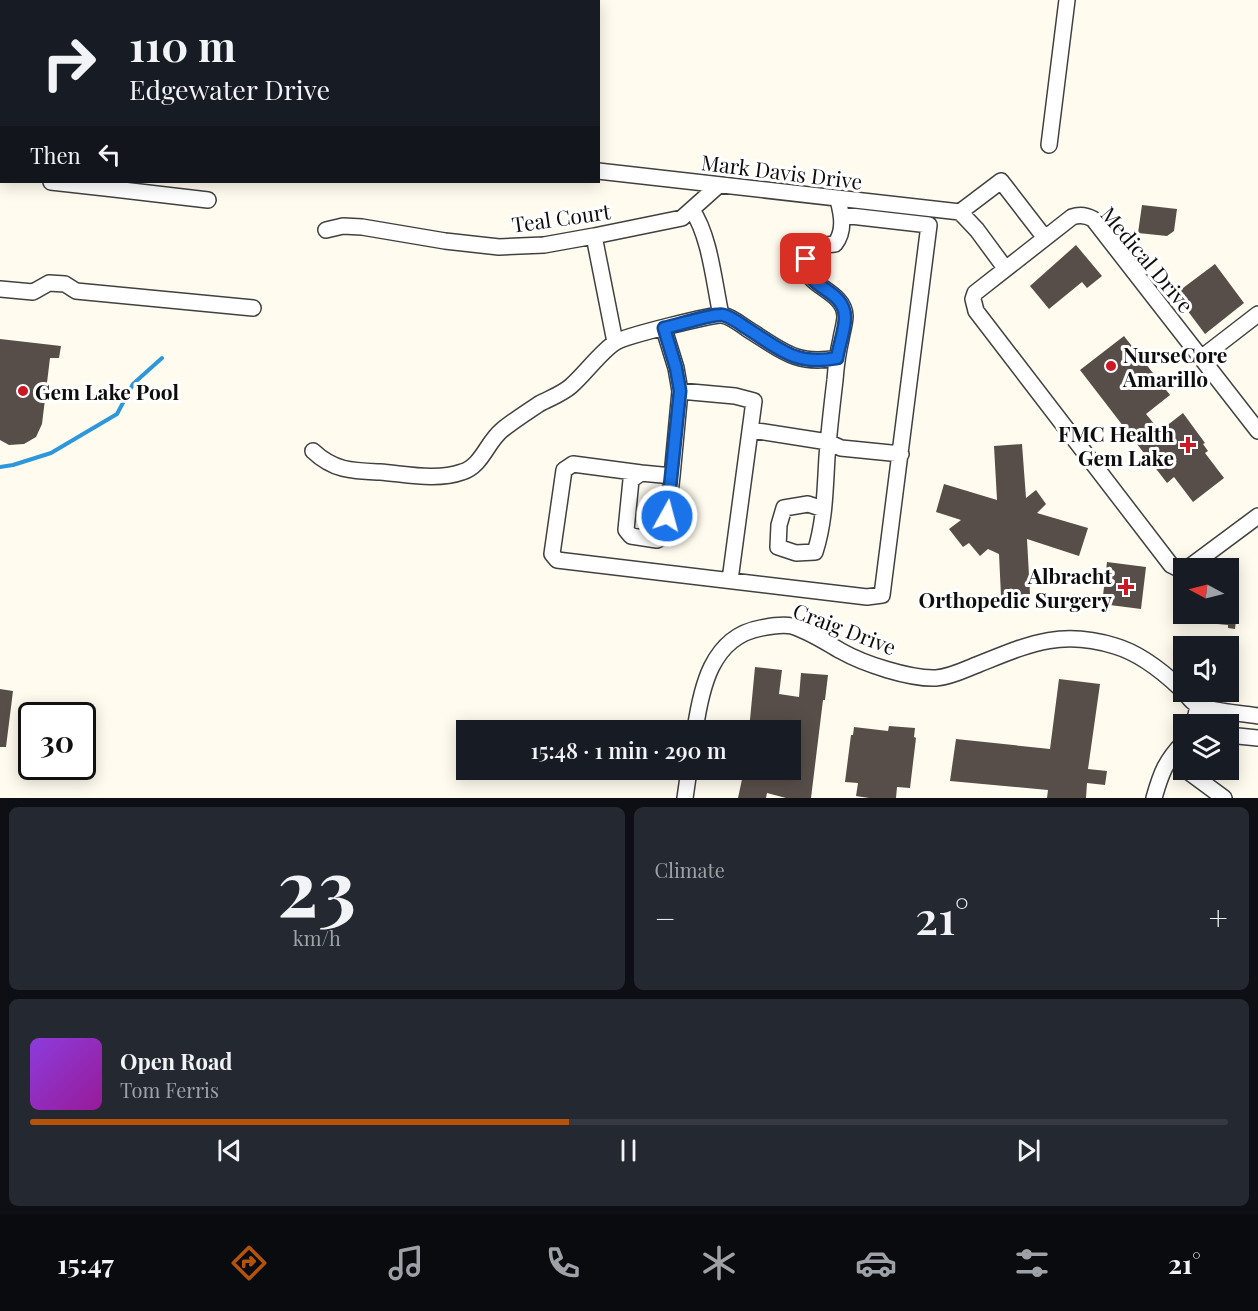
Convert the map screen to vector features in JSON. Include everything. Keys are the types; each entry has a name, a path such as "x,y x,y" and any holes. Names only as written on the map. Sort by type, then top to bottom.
{"street":[{"path":"1049,145 1067,0"},
{"name":"Mark Davis Drive","path":"600,171 838,200 960,212"},
{"path":"1005,268 977,230 960,212 1001,181 1046,238"},
{"path":"72,183 115,185 208,200"},
{"name":"Teal Court","path":"326,230 344,226 362,226 444,241 499,247 544,245 682,218 719,185"},
{"path":"823,509 837,358 845,316 841,302 810,278 805,268 806,259 811,250 821,245 835,244 841,236 842,215 838,200"},
{"path":"692,210 699,220 706,243 721,315"},
{"path":"672,476 573,464 564,470 552,554 557,560 867,597 882,595 902,454 929,225 842,215"},
{"name":"Medical Drive","path":"1173,566 976,311 973,299 975,293 1077,215 1088,216 1093,219 1258,431"},
{"path":"594,236 615,342"},
{"path":"0,289 33,292 49,283 65,285 76,291 253,308"},
{"path":"1201,358 1258,314"},
{"path":"313,452 329,464 352,471 443,476 464,472 478,462 500,432 538,405 569,388 615,342 645,331 721,315 735,321 789,355 803,360 820,361 837,358"},
{"path":"641,473 631,480 626,530 631,536 657,540 665,536 680,391 664,328"},
{"path":"680,391 735,396 754,401 730,580"},
{"path":"751,430 828,442 841,448 902,454"},
{"name":"Medical Drive","path":"1201,558 1258,516"},
{"name":"Craig Drive","path":"697,720 702,689 708,671 723,648 740,634 755,628 776,625 791,626 870,664 921,677 939,678 1029,644 1056,638 1086,640 1116,646 1144,660 1179,687 1198,706"},
{"path":"1196,714 1198,706 1258,716"},
{"path":"1239,736 1258,738"},
{"path":"1154,798 1163,769 1173,753"},
{"path":"1169,757 1173,760"},
{"path":"685,798 688,780"},
{"path":"1200,780 1224,798"}],"building":[{"path":"1142,205 1177,209 1174,231 1167,236 1138,233"},
{"path":"1076,245 1102,276 1087,288 1082,282 1049,309 1030,286"},
{"path":"1215,264 1244,303 1205,334 1175,294"},
{"path":"1124,336 1170,395 1146,414 1160,431 1183,413 1205,443 1203,444 1208,451 1205,453 1224,478 1193,502 1174,477 1167,483 1080,370"},
{"name":"Gem Lake Pool","path":"0,339 61,346 59,358 50,358 42,424 36,437 24,444 9,445 0,440"},
{"path":"1022,444 1026,498 1036,490 1046,504 1037,513 1088,528 1079,556 1027,539 1030,594 1001,596 999,554 988,549 980,556 969,543 963,547 949,529 961,520 936,512 944,484 997,500 994,446"},
{"path":"1107,562 1146,567 1141,609 1102,604"},
{"path":"1217,624 1236,624 1235,629 1228,628 1228,625"},
{"path":"755,667 782,670 779,694 799,697 801,673 828,675 811,798 786,798 767,793 766,798 738,798 742,780 801,780 801,720 750,720"},
{"path":"1059,679 1100,684 1088,769 1107,771 1105,785 1087,783 1086,798 1047,798 1048,790 950,781 956,739 1050,749"},
{"path":"0,689 13,691 6,747 0,747"},
{"path":"889,726 915,728 914,737 916,738 910,788 897,787 896,798 856,796 858,783 845,782 854,727 888,731"}],"waterway":[{"path":"0,467 51,453 117,414 133,384 162,358"}],"place":[{"name":"NurseCore Amarillo","path":"1111,366"},
{"name":"Gem Lake Pool","path":"23,391"},
{"name":"FMC Health Gem Lake","path":"1188,445"},
{"name":"Albracht Orthopedic Surgery","path":"1126,587"}],"route":[{"path":"667,516 680,391 664,328 721,315 735,321 789,355 803,360 820,361 837,358 845,316 841,302 810,278 805,268 806,259"}]}
